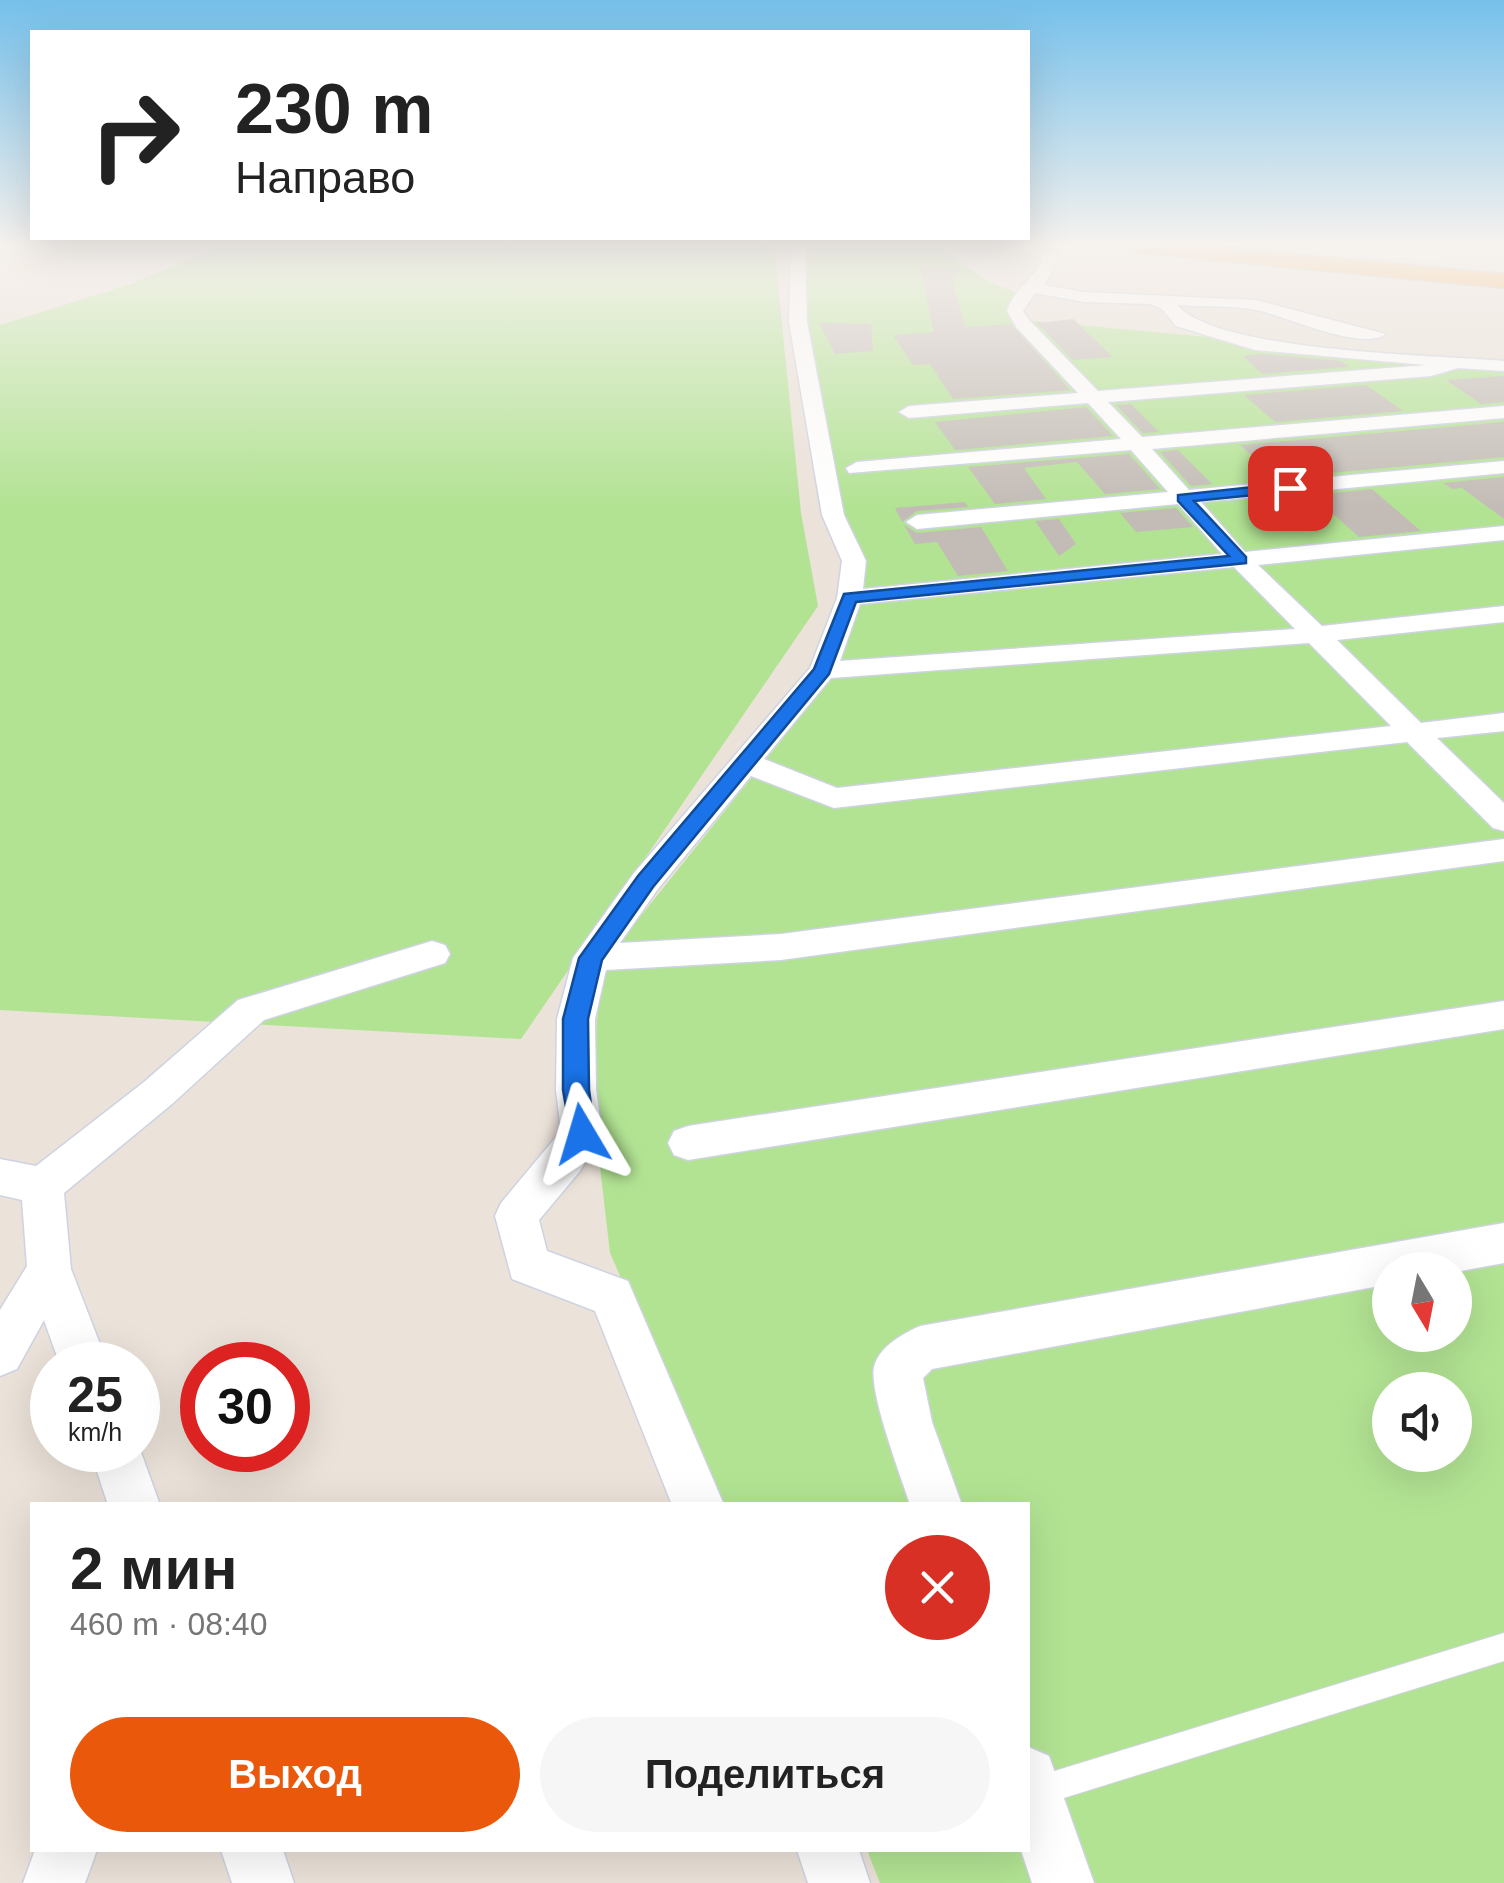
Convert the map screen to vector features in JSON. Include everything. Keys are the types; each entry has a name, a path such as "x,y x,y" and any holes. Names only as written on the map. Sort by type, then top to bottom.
{"street":[{"path":"697,1502 612,1296 528,1265 516,1216 565,1160 582,1134 576,1090 576,1019 591,958 646,882 823,670 850,598 854,561 833,515 800,333"},
{"path":"1031,333 1240,560 1504,821"},
{"path":"1217,333 1255,345 1504,366"},
{"path":"1366,333 1395,336"},
{"path":"1431,340 1504,349"},
{"path":"909,412 1431,370 1460,361"},
{"path":"857,468 1504,412"},
{"path":"917,522 1504,467"},
{"path":"850,598 1504,533"},
{"path":"823,670 1315,635 1504,614"},
{"path":"746,762 834,798 1504,722"},
{"path":"591,958 781,947 1504,850"},
{"path":"76,1342 21,1181 158,1093 251,1010 432,954"},
{"path":"688,1143 1504,1014"},
{"path":"935,1502 908,1422 897,1370 920,1348 1504,1244"},
{"path":"0,1353 49,1269"},
{"path":"1030,1785 1063,1883"},
{"path":"54,1883 65,1852"},
{"path":"253,1852 263,1883"},
{"path":"829,1852 839,1883"}],"lane":[{"path":"1030,1785 1504,1646"}],"green space":[{"path":"0,333 783,333 801,513 818,606 521,1039 0,1010"},
{"path":"809,333 1163,333 1504,364 1504,1883 880,1883 868,1852 1030,1852 1030,1502 720,1502 610,1253 590,1080 604,962 836,672 852,620 841,516"}],"building":[{"path":"824,333 872,333 873,351 835,354"},
{"path":"1019,333 1070,390 953,399 930,364 913,365 893,335"},
{"path":"1047,333 1088,333 1113,357 1073,360"},
{"path":"1263,354 1340,361 1349,367 1262,374 1243,356"},
{"path":"1504,376 1504,402 1481,404 1446,380"},
{"path":"1366,385 1403,411 1275,422 1244,395"},
{"path":"1131,404 1159,432 1143,433 1116,405"},
{"path":"1086,407 1113,436 955,450 935,422"},
{"path":"1504,422 1504,457 1276,478 1240,445"},
{"path":"1178,450 1212,484 1191,486 1160,452"},
{"path":"1129,454 1160,489 1105,494 1077,462 1024,468 1046,499 995,504 968,467"},
{"path":"1504,477 1504,519 1462,488 1452,489 1443,483"},
{"path":"1372,489 1421,531 1359,537 1324,506 1307,507 1296,497"},
{"path":"965,502 968,507 917,511 902,522 895,508"},
{"path":"1176,508 1193,527 1136,532 1120,513"},
{"path":"1059,519 1076,544 1059,556 1035,521"},
{"path":"904,525 917,533 981,527 1008,571 958,576 937,542 915,544"}],"route":[{"path":"582,1134 576,1090 576,1019 591,958 646,882 823,670 850,598 1240,560 1183,498 1290,488"}]}
